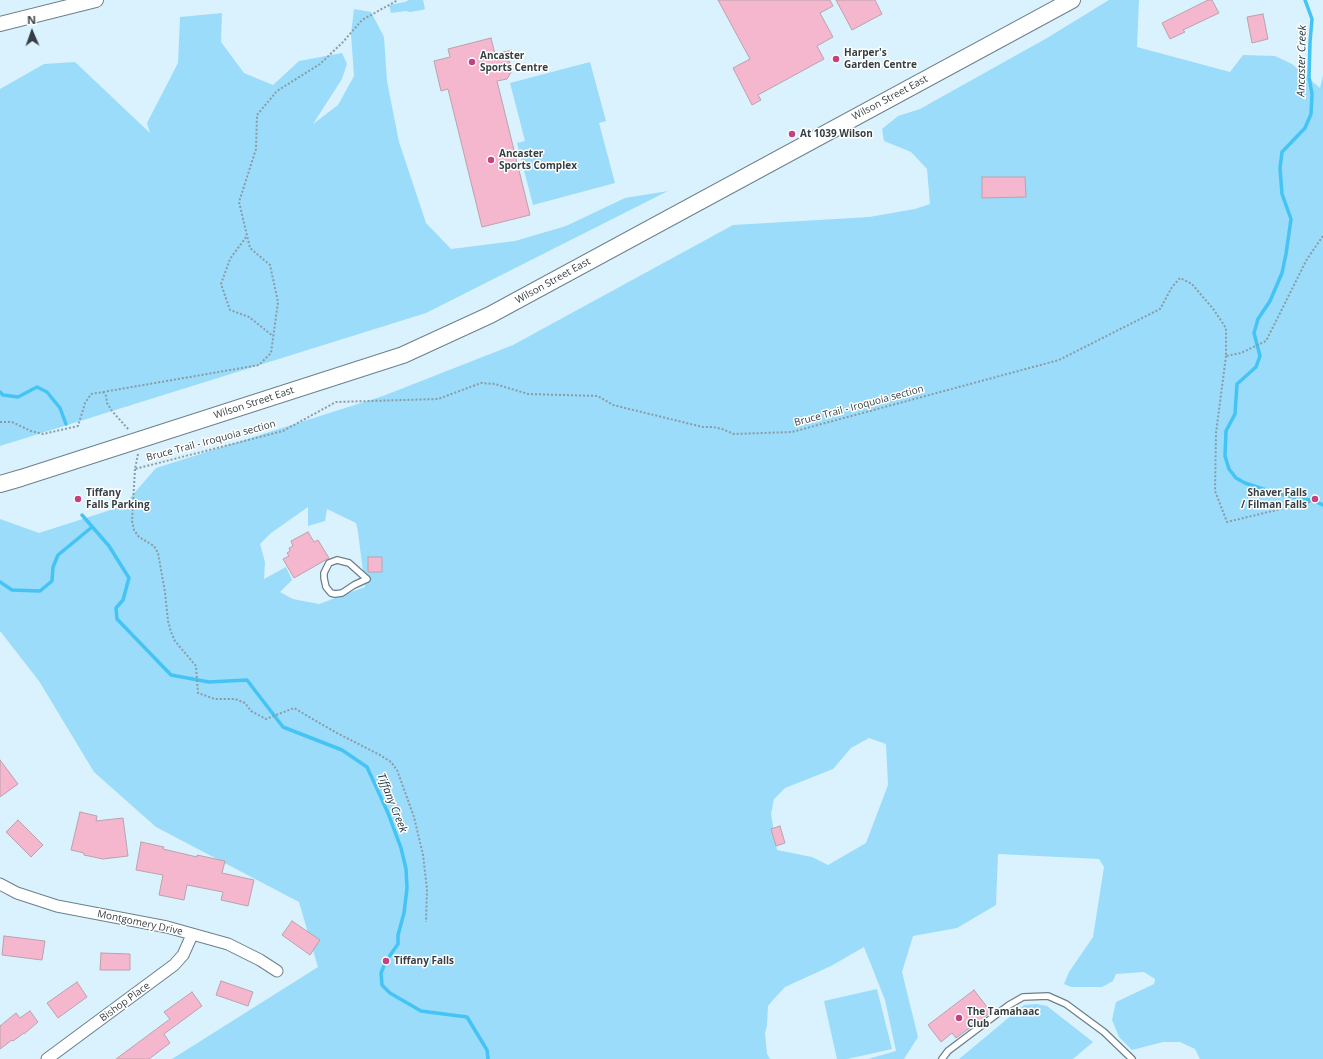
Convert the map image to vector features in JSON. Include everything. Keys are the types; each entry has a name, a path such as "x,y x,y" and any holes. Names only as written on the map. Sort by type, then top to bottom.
{"main road":[{"name":"Wilson Street East","path":"0,484 29,476 410,352 490,316 1072,0"}],"street":[{"path":"0,24 96,0"},
{"name":"Montgomery Drive","path":"0,884 17,894 58,906 167,927 228,944 260,960 277,971"},
{"name":"Bishop Place","path":"47,1059 174,965 183,955 192,935"}],"lane":[{"path":"341,560 349,563 367,579 354,584 342,593 335,594 331,593 326,587 324,573 329,563 341,560"},
{"path":"942,1059 948,1051 1009,1005 1023,997 1048,996 1066,1004 1104,1032 1132,1059"}],"path":[{"path":"0,422 12,422 31,432 43,434 78,426 85,403 91,394 259,365 271,353 278,302 270,265 250,248 239,202 256,149 257,115 277,92 320,64 343,42 362,20 398,0"},
{"path":"1315,499 1314,501 1227,522 1215,491 1216,433 1226,356 1241,353 1265,342 1307,259 1323,236"},
{"path":"246,237 230,259 221,284 230,310 249,317 273,336"},
{"name":"Bruce Trail - Iroquoia section","path":"135,469 283,431 336,402 438,399 481,383 495,384 528,394 598,396 613,405 703,427 722,429 734,434 792,432 1059,360 1160,309 1172,287 1180,278 1192,284 1214,310 1226,328 1226,356"},
{"path":"103,392 112,411 122,422"},
{"path":"139,447 135,469 132,521 134,530 139,537 154,546 158,553 171,632 175,641 196,666 198,693 215,699 235,699 245,703 251,711 266,719 294,708 335,732 380,754 391,762 396,770 414,817 423,854 427,889 426,922"}],"shaded area":[{"path":"409,0 423,0 425,9 410,12 406,11 391,13 389,5"},
{"path":"1109,0 1139,0 1137,47 1230,72 1243,55 1275,56 1292,64 1320,88 1323,75 1323,1059 1200,1059 1195,1049 1180,1042 1163,1042 1132,1050 1119,1037 1112,1020 1116,1002 1154,984 1155,979 1144,972 1116,974 1113,981 1102,987 1071,987 1064,984 1069,972 1093,937 1104,867 1099,859 998,854 996,905 957,928 913,936 902,972 918,1037 904,1059 868,1059 896,1051 885,1000 864,947 831,966 785,987 773,1000 768,1006 765,1033 767,1054 770,1059 172,1059 318,967 299,902 156,827 94,772 39,681 0,631 0,519 39,533 123,506 156,468 383,396 513,345 733,225 869,217 915,209 930,204 927,169 911,152 884,141 882,129 898,116 920,109 1047,38","holes":["308,507 308,526 325,521 327,509 356,523 365,587 319,604 293,599 280,592 292,580 286,567 264,579 265,562 260,544 271,533","869,738 886,744 888,785 866,843 828,865 812,857 777,850 771,814 774,799 785,788 833,769 851,748"]},
{"path":"354,9 371,12 384,37 387,81 399,142 426,223 451,249 515,241 566,226 625,198 668,191 426,313 0,446 0,89 44,64 75,62 150,133 147,123 178,63 180,17 222,13 221,42 244,73 273,85 299,61 342,53 347,64 342,79 313,124 338,105 354,76 351,34"},
{"path":"590,62 606,121 599,123 615,183 533,205 517,143 525,141 510,83"},
{"path":"877,989 892,1049 847,1059 837,1059 824,1001"},
{"path":"1037,1004 1047,1006 1093,1042 1073,1059 959,1059 1024,1005"}],"building":[{"path":"718,0 830,0 833,6 820,13 833,37 817,46 824,59 758,95 761,100 752,105 733,68 750,59"},
{"path":"836,0 875,0 882,14 852,30"},
{"path":"1208,0 1212,0 1219,13 1183,30 1185,32 1170,39 1162,23"},
{"path":"1263,14 1268,39 1252,43 1247,17"},
{"name":"Ancaster Sports Complex","path":"491,38 495,54 512,50 505,59 510,62 508,66 513,69 507,79 497,81 530,215 482,227 448,89 441,91 434,61 450,57 448,49"},
{"path":"982,177 1025,177 1026,197 982,198"},
{"path":"308,532 314,542 318,540 329,558 294,578 283,559 289,556 287,553 290,551 289,548 293,546 291,541"},
{"path":"368,557 382,557 382,572 368,572"},
{"path":"0,760 18,784 0,797"},
{"path":"80,812 97,816 96,821 123,818 128,856 103,859 84,855 84,853 71,850"},
{"path":"18,820 43,845 31,857 6,832"},
{"path":"780,826 785,843 776,846 771,829"},
{"path":"141,842 197,857 197,855 225,861 222,873 254,880 248,906 221,900 223,892 187,885 184,900 159,895 163,875 136,870"},
{"path":"292,921 320,940 310,955 282,935"},
{"path":"4,936 45,941 42,960 2,955"},
{"path":"101,953 130,954 130,970 100,970"},
{"path":"221,981 253,992 248,1006 216,995"},
{"path":"77,982 87,997 58,1018 47,1003"},
{"name":"The Tamahaac Club","path":"974,990 991,1012 956,1038 952,1033 941,1042 928,1025"},
{"path":"192,992 202,1006 164,1034 170,1043 149,1059 116,1059 170,1019 164,1012"},
{"path":"30,1011 38,1022 24,1034 13,1041 12,1040 0,1049 0,1026 16,1013 20,1018"}],"waterway":[{"name":"Ancaster Creek","path":"1305,0 1312,19 1309,77 1312,94 1311,114 1305,128 1282,152 1280,168 1282,194 1291,219 1286,254 1282,273 1270,301 1258,319 1254,333 1260,356 1256,367 1237,384 1235,414 1226,431 1225,456 1229,469 1236,478 1245,483 1275,493 1314,501 1323,505"},
{"name":"Tiffany Creek","path":"0,392 3,395 18,397 37,387 47,392 60,408 66,424"},
{"name":"Tiffany Creek","path":"82,515 109,546 129,578 123,600 116,608 117,619 171,675 209,682 247,680 283,727 342,750 367,767 388,813 401,848 406,869 407,888 404,913 398,935 398,944 386,961 381,973 382,985 390,993 421,1011 467,1017 487,1050 488,1059"},
{"path":"0,582 12,590 40,591 52,581 53,567 58,555 92,527"}],"place":[{"name":"Harper's Garden Centre","path":"836,59"},
{"name":"Ancaster Sports Centre","path":"472,62"},
{"name":"At 1039 Wilson","path":"792,134"},
{"name":"Ancaster Sports Complex","path":"491,160"},
{"name":"Tiffany Falls Parking","path":"78,499"},
{"name":"Shaver Falls / Filman Falls","path":"1315,499"},
{"name":"Tiffany Falls","path":"386,961"},
{"name":"The Tamahaac Club","path":"959,1018"}]}
